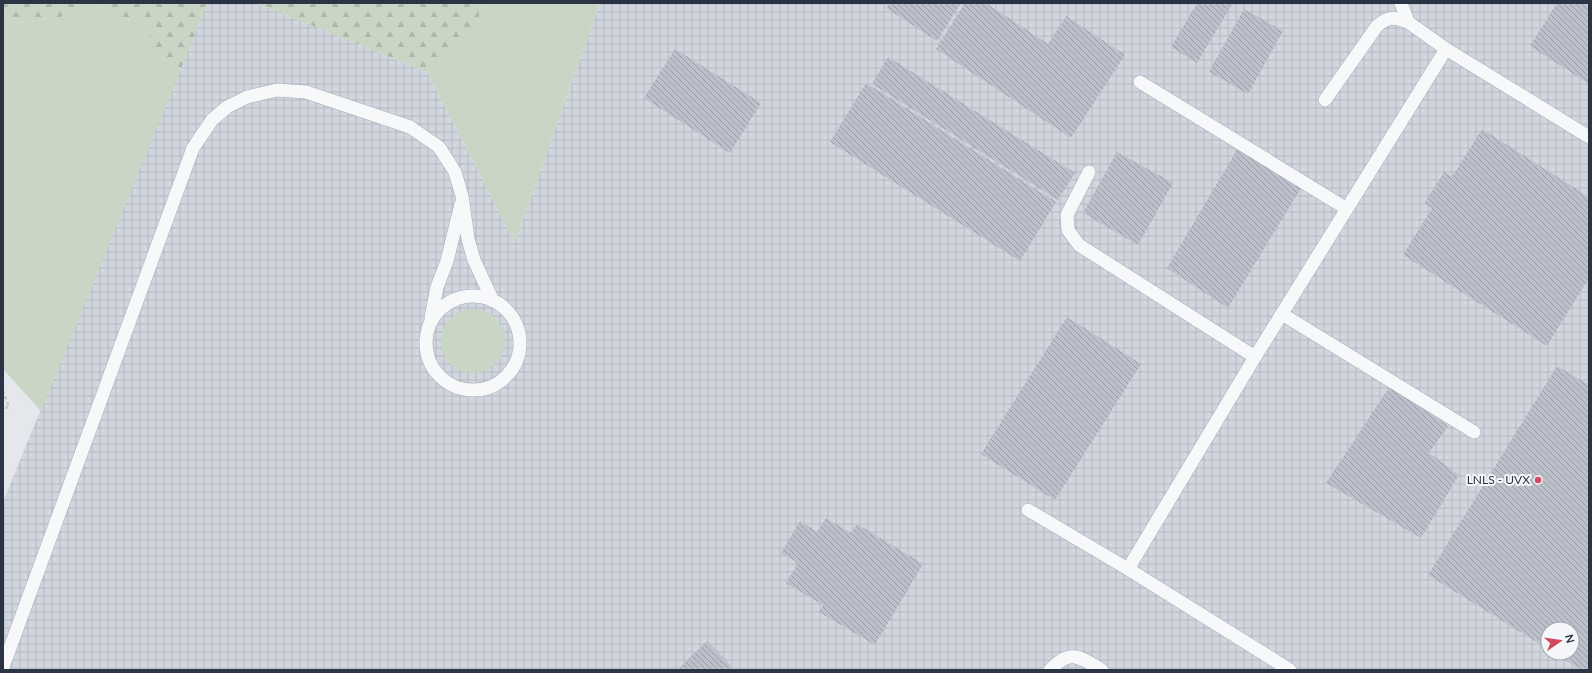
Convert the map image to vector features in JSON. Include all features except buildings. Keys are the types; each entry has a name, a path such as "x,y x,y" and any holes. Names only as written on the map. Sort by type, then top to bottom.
{"lane":[{"path":"1401,3 1408,22"},
{"path":"1325,100 1377,26 1384,20 1394,17 1408,22 1446,49 1589,137"},
{"path":"1128,569 1255,357 1446,49"},
{"path":"1140,82 1347,209"},
{"path":"3,667 193,148 212,120 227,107 247,97 277,90 306,92 410,127 439,147 455,172 462,196 468,239 474,260 492,299"},
{"path":"1089,172 1067,215 1068,230 1079,245 1255,357"},
{"path":"431,321 441,308 452,300 465,296 479,295 492,299 506,308 515,321 520,336 520,352 514,367 503,380 490,388 474,390 458,388 444,380 433,368 427,353 426,336 431,321 437,287 447,261 462,196"},
{"path":"1282,314 1474,432"},
{"path":"1028,510 1128,569 1290,670"},
{"path":"1050,670 1062,658 1077,656 1102,670"}],"path":[{"path":"3,391 9,407 3,408"}],"shaded area":[{"path":"207,3 256,3 427,72 515,243 600,3 1589,3 1589,670 3,670 3,502"}],"green space":[{"path":"3,3 77,3 71,15 23,23 3,13"},
{"path":"77,3 100,3 114,17 151,23 148,51 181,69 41,411 3,369 3,13 23,23 71,15"},
{"path":"100,3 207,3 181,69 148,51 151,23 114,17"},
{"path":"256,3 481,3 477,30 427,72"},
{"path":"481,3 600,3 515,243 427,72 477,30"},
{"path":"467,309 479,309 496,318 503,329 505,341 503,353 496,364 479,373 467,373 455,368 446,359 441,347 441,335 446,323 455,314"}],"place":[{"name":"LNLS - UVX","path":"1538,480"}]}
